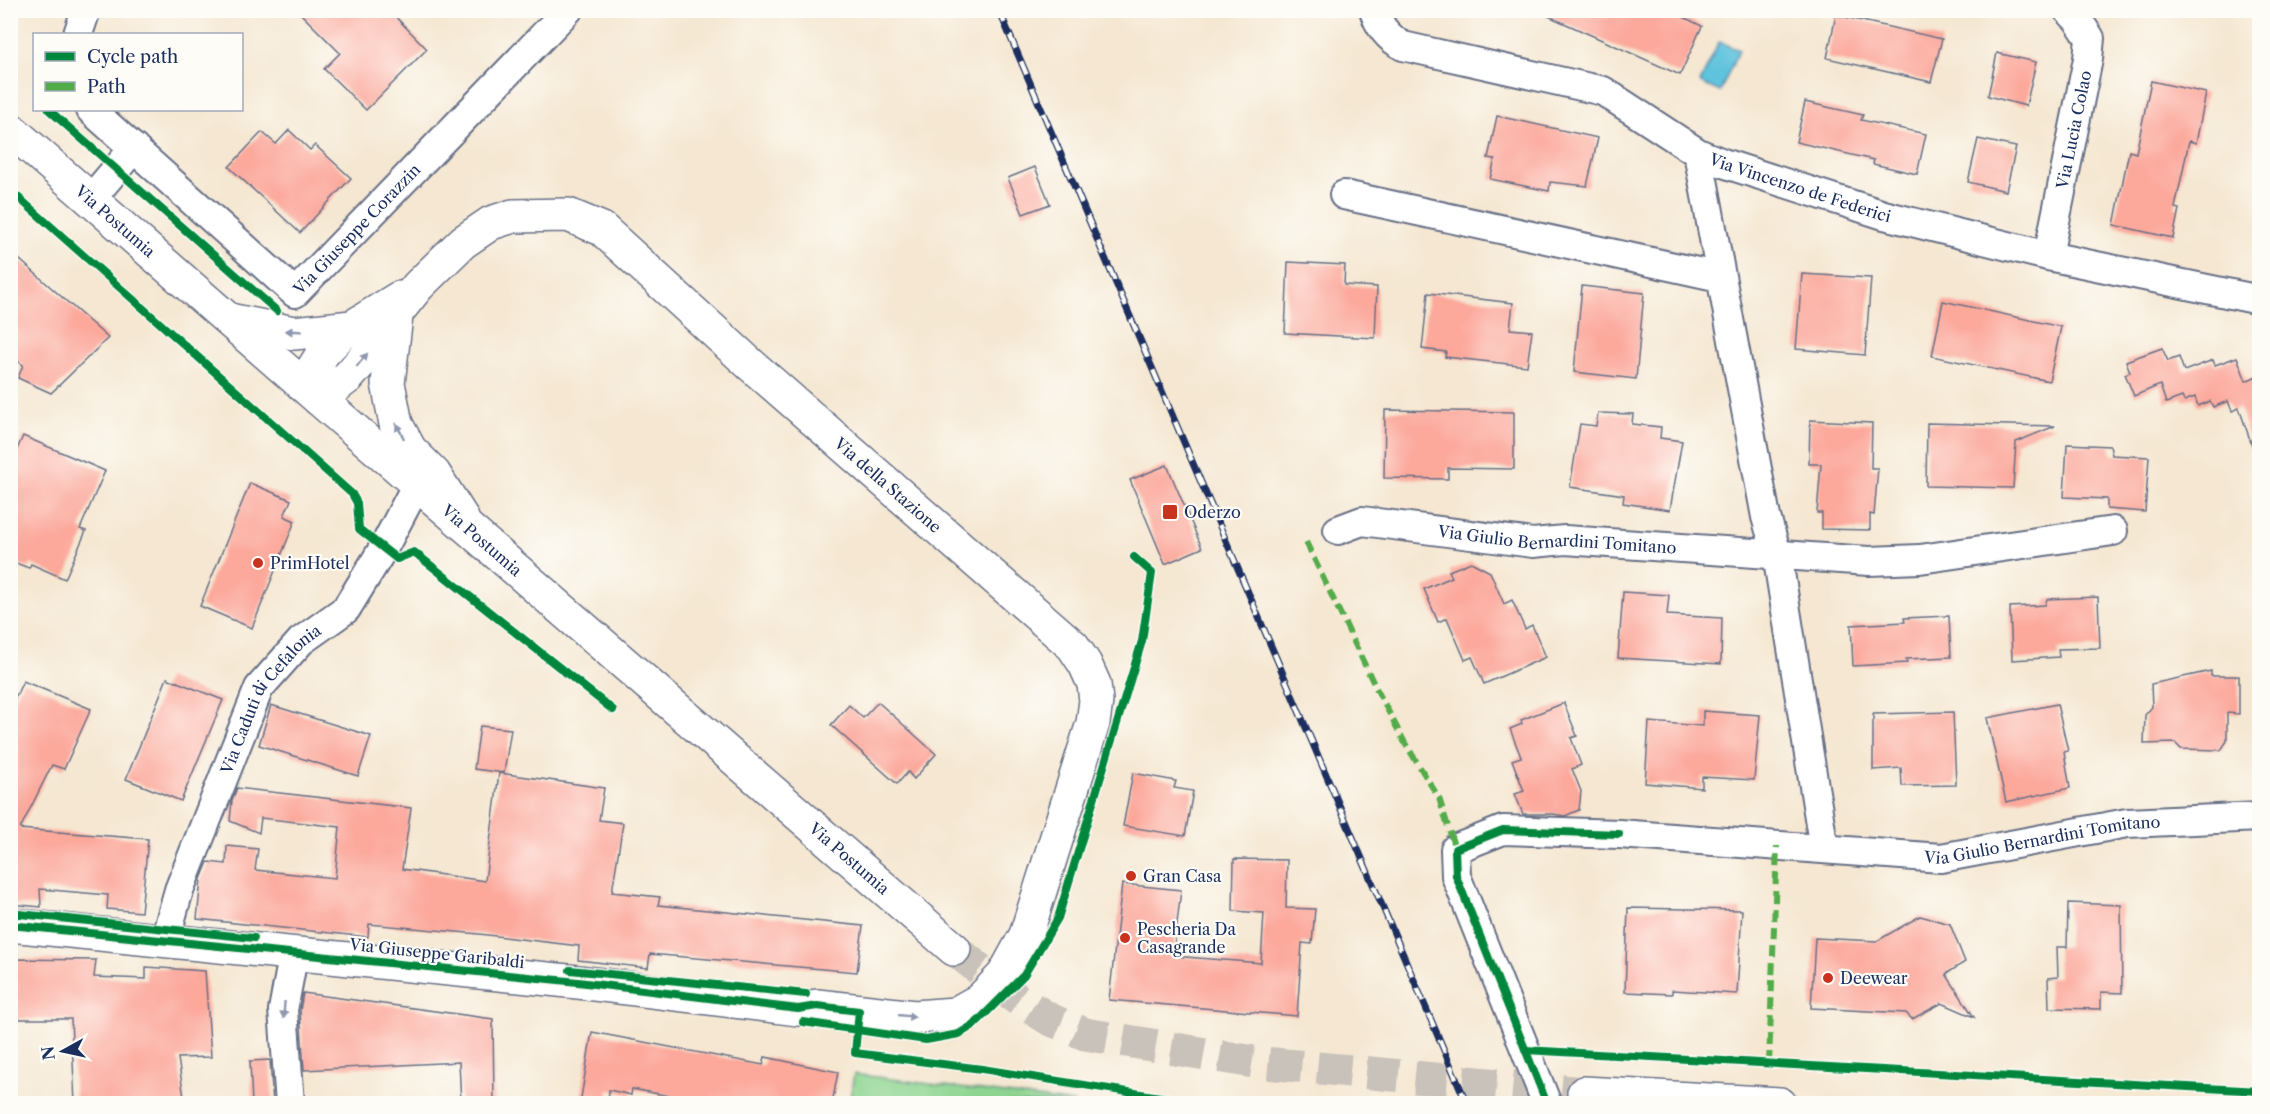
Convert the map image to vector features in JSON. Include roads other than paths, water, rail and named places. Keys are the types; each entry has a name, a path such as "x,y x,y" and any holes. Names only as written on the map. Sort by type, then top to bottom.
{"street":[{"path":"78,33 86,10"},
{"name":"Via Giuseppe Corazzin","path":"92,111 295,293 568,10"},
{"name":"Via Vincenzo de Federici","path":"1374,10 1378,23 1389,38 1403,46 1603,91 1698,153 1723,163 1884,215 2048,256 2259,300"},
{"name":"Via Lucia Colao","path":"2048,256 2090,38 2078,19 2068,10"},
{"name":"Via Postumia","path":"10,129 954,949"},
{"path":"90,200 134,148"},
{"path":"1698,153 1766,517 1777,554 1824,849"},
{"path":"1344,195 1720,278"},
{"name":"Via della Stazione","path":"311,392 348,376 366,356 418,286 463,242 491,223 513,216 568,215 602,229 750,364 1072,646 1085,664 1094,684 1096,701 1093,723 1026,935 1004,975"},
{"name":"Via della Stazione","path":"311,392 323,353 341,334 418,286"},
{"path":"397,313 388,383 396,424 410,450 434,474 469,530"},
{"path":"229,320 294,333 352,327"},
{"name":"Via Caduti di Cefalonia","path":"165,940 179,891 259,688 301,641 346,609 383,549 417,484"},
{"name":"Via Giulio Bernardini Tomitano","path":"1338,530 1362,521 1533,543 1565,540 1869,561 1920,559 2114,531"},
{"name":"Via Giulio Bernardini Tomitano","path":"1547,1104 1456,876 1455,849 1503,830 1619,834 1941,858 2127,823 2259,817"},
{"name":"Via Giuseppe Garibaldi","path":"10,925 578,982 798,1009 818,1006 915,1017 955,1014 980,1000 1004,975"},
{"path":"290,1104 283,1010 294,952"},
{"path":"1584,1093 1780,1104"}],"water":[{"path":"1719,42 1739,50 1720,92 1700,83"}],"tunnel":[{"path":"954,949 1017,999 1049,1019 1085,1034 1254,1062 1584,1093"}],"railway":[{"path":"999,10 1467,1104"}],"place":[{"name":"Oderzo","path":"1170,512"},
{"name":"PrimHotel","path":"258,563"},
{"name":"Gran Casa","path":"1131,876"},
{"name":"Pescheria Da Casagrande","path":"1125,938"},
{"name":"Deewear","path":"1828,978"}]}
